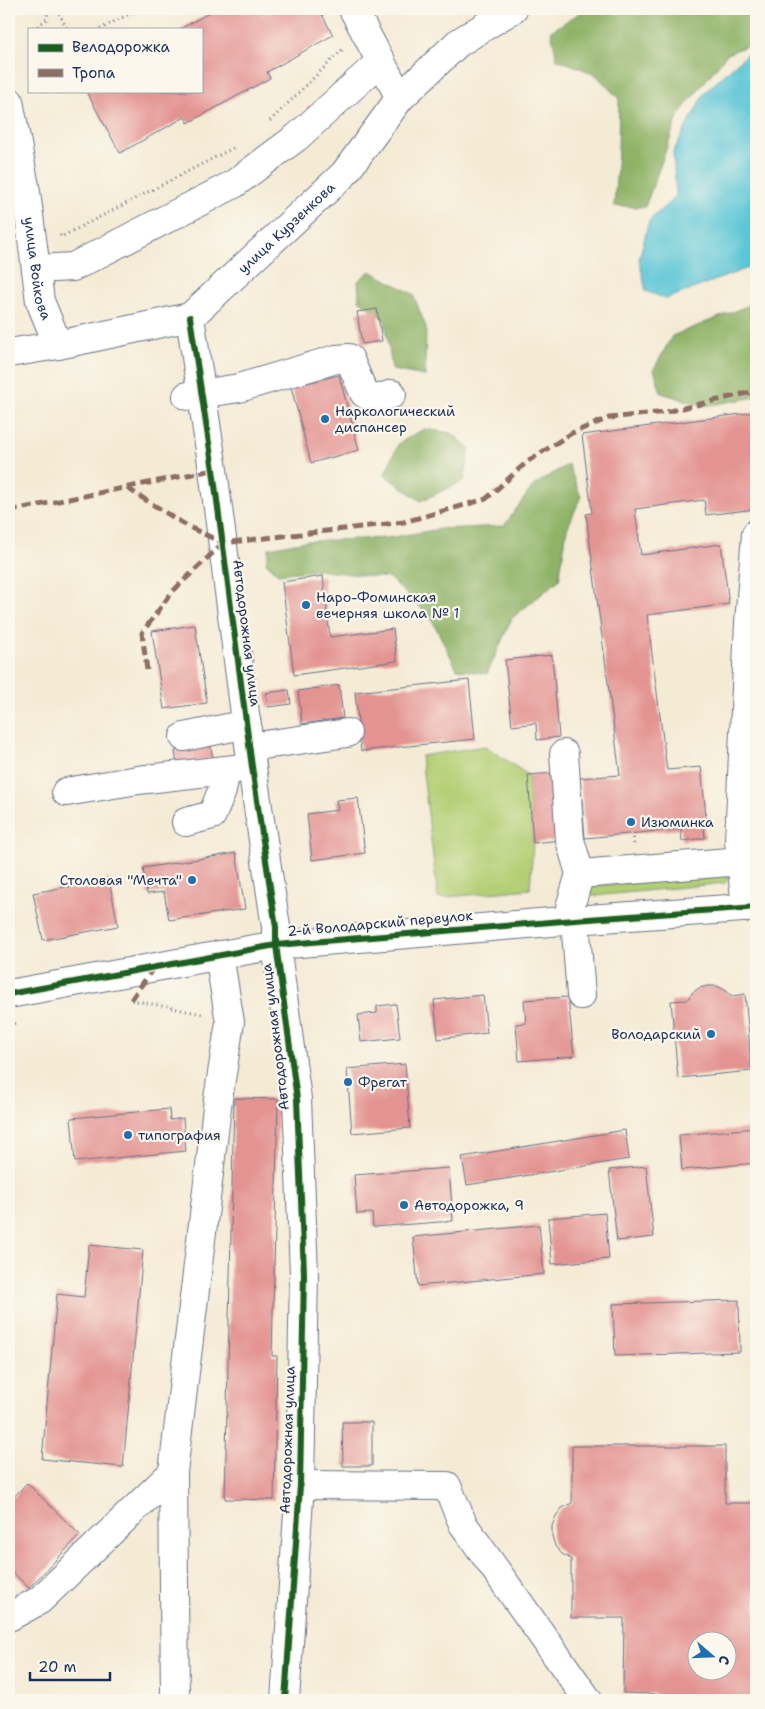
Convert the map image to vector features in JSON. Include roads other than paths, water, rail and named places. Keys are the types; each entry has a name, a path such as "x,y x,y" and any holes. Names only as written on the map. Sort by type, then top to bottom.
{"street":[{"path":"353,9 400,98"},
{"name":"улица Курзенкова","path":"190,317 344,174 400,98 458,43 513,9"},
{"path":"36,269 73,267 234,184 297,137 381,61"},
{"name":"улица Войкова","path":"10,115 26,192 40,301 58,345"},
{"path":"9,353 58,345 190,317"},
{"name":"Автодорожная улица","path":"190,317 194,395 248,735 276,927 276,945 297,1099 304,1255 300,1485 285,1700"},
{"path":"194,395 239,388 336,359 349,358 364,393 374,400 392,394"},
{"path":"751,908 740,841 748,633 756,534"},
{"path":"184,737 347,734"},
{"path":"66,792 138,780 248,735"},
{"path":"186,822 212,815 248,735"},
{"path":"564,754 570,840 580,874 570,907 575,920 581,994"},
{"path":"580,874 742,861"},
{"name":"2-й Володарский переулок","path":"9,994 276,945 575,920 751,908"},
{"path":"175,1700 173,1472 217,1109 230,1022 219,956"},
{"path":"9,1617 40,1600 173,1472"},
{"path":"300,1485 447,1486 463,1524 588,1700"}],"water":[{"path":"756,46 756,265 666,299 646,291 639,259 649,221 676,196 673,152 705,92"}],"place":[{"name":"Наркологический диспансер","path":"325,419"},
{"name":"Наро-Фоминская вечерняя школа № 1","path":"306,605"},
{"name":"Изюминка","path":"631,822"},
{"name":"Столовая \"Мечта\"","path":"192,880"},
{"name":"Володарский","path":"711,1034"},
{"name":"Фрегат","path":"348,1082"},
{"name":"типография","path":"128,1135"},
{"name":"Автодорожка, 9","path":"404,1205"}]}
